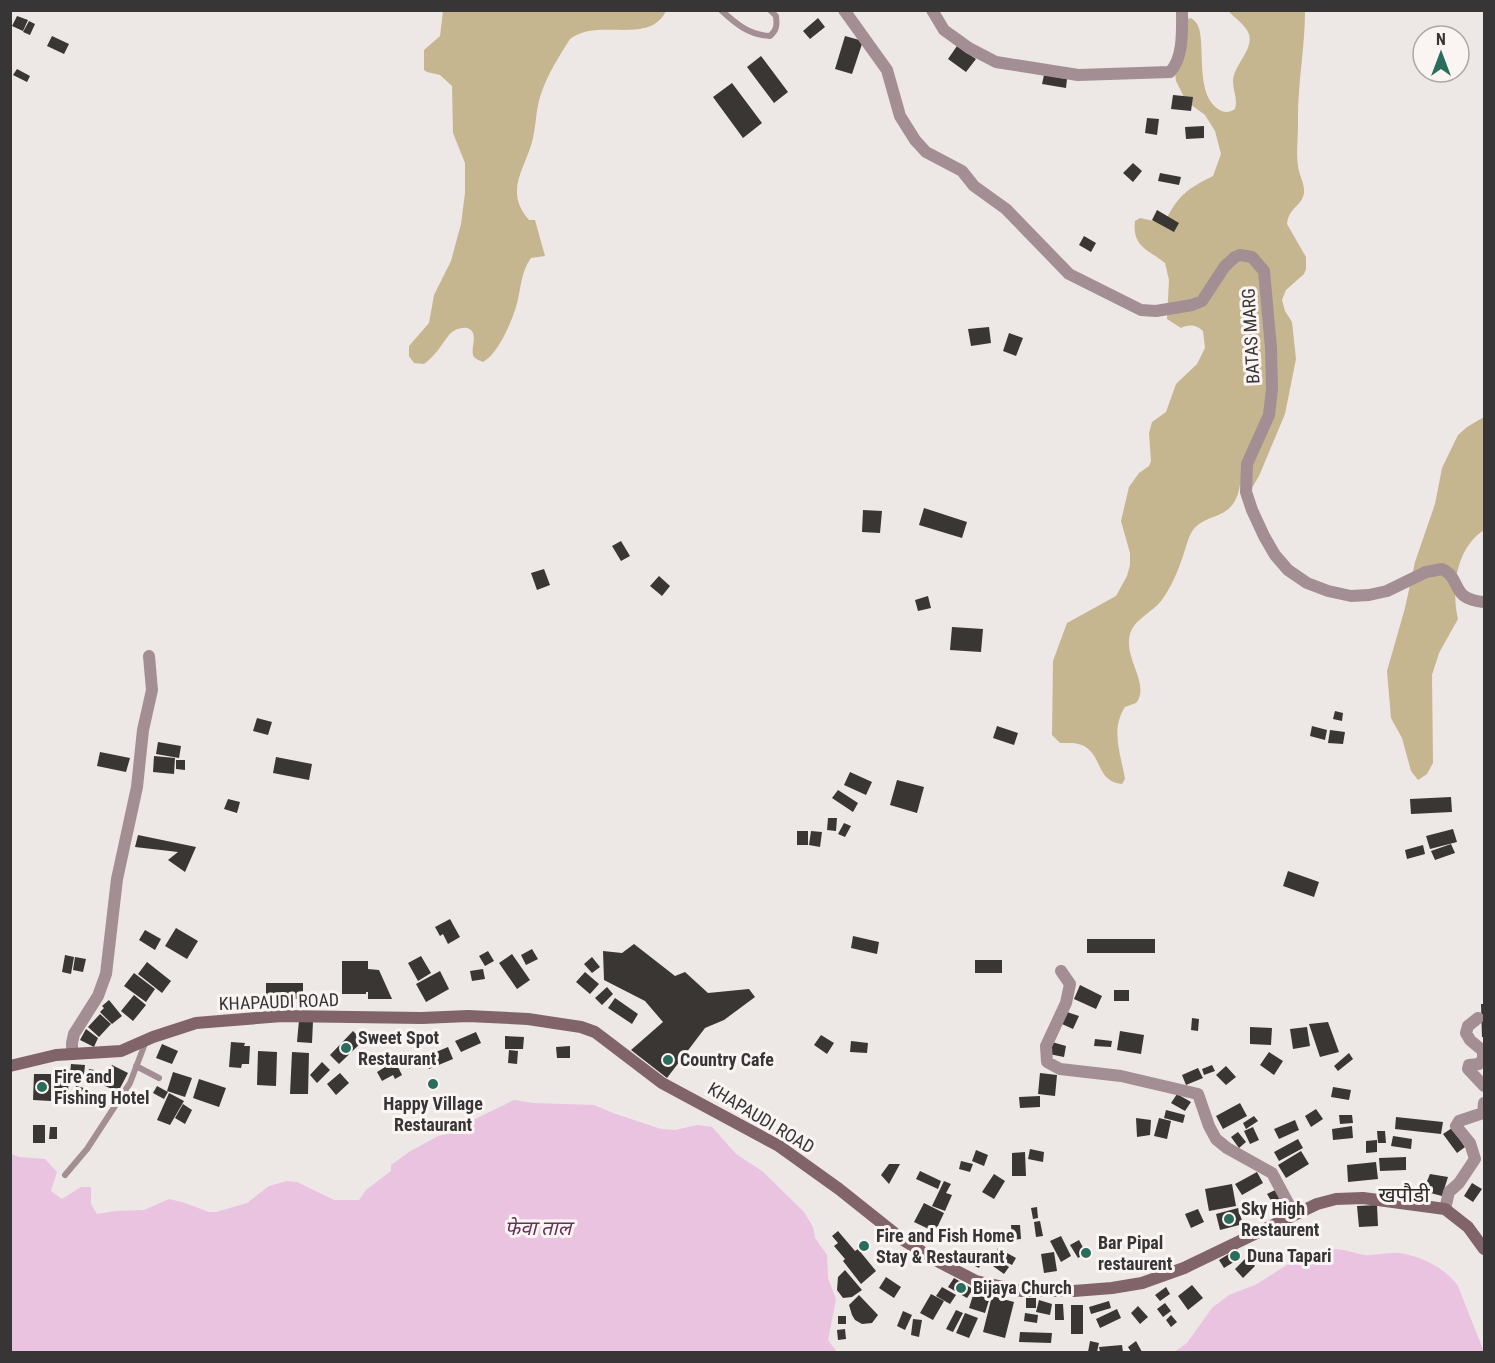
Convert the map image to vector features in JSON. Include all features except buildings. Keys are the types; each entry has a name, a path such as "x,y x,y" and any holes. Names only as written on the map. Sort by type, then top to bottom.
{"main road":[{"name":"KHAPAUDI ROAD","path":"10,1066 56,1055 122,1051 196,1023 282,1016 422,1018 468,1016 528,1019 581,1027 595,1032 662,1083 779,1146 839,1189 903,1240 939,1262 976,1281 1021,1291 1074,1291 1142,1283 1185,1268 1294,1214 1336,1199 1363,1198 1445,1209"},
{"path":"1445,1209 1468,1227 1485,1249"}],"street":[{"name":"BATAS MARG","path":"844,10 887,70 900,116 915,140 926,152 962,171 974,186 1006,209 1069,274 1141,310 1155,311 1192,305 1202,301 1234,256 1246,255 1260,266 1266,280 1272,389 1269,416 1247,464 1246,492 1264,536 1275,555 1288,570 1307,583 1351,596 1387,591 1426,572 1442,569 1450,576 1461,595 1469,600 1485,602"},
{"path":"932,10 944,30 969,48 996,63 1078,75 1170,72 1176,66 1182,36 1182,10"},
{"path":"72,1054 74,1034 98,996 106,974 117,879 137,787 143,730 152,690 149,656"},
{"path":"1061,971 1070,984 1066,1003 1046,1046 1047,1062 1060,1070 1121,1076 1198,1094 1216,1139 1227,1148 1272,1173 1294,1214"},
{"path":"1478,1018 1468,1026 1466,1033 1483,1051 1484,1059 1479,1064 1469,1065 1468,1069 1485,1086"},
{"path":"1445,1209 1449,1192 1459,1183 1475,1159 1470,1143 1455,1126 1459,1121 1483,1113 1485,1103"}],"lane":[{"path":"721,10 742,28 762,36 770,36 776,32 777,24 776,16 770,10"},
{"path":"65,1175 87,1149 130,1083 146,1041"},
{"path":"136,1066 159,1078"}],"shaded area":[{"path":"443,11 666,11 658,21 648,27 594,30 570,39 553,67 540,97 533,138 517,189 521,209 529,220 535,220 545,256 531,258 527,264 511,321 499,345 489,358 483,362 474,357 473,333 468,328 461,328 451,333 424,364 414,363 409,356 409,346 429,323 434,295 451,261 461,224 465,193 465,163 453,133 452,86 440,75 424,70 424,50 440,36"},
{"path":"1228,11 1305,11 1297,151 1304,193 1301,201 1290,214 1287,224 1306,257 1306,269 1304,274 1286,290 1282,300 1285,311 1292,322 1296,359 1285,414 1259,476 1243,503 1246,487 1240,485 1232,505 1220,514 1199,524 1193,530 1168,591 1158,605 1132,629 1129,649 1138,678 1140,695 1136,703 1125,707 1118,724 1118,742 1125,779 1122,784 1114,782 1104,774 1094,756 1084,746 1075,743 1060,743 1052,735 1053,661 1067,623 1116,596 1127,576 1130,553 1121,521 1129,487 1151,461 1149,433 1152,422 1166,412 1176,384 1197,364 1205,348 1203,331 1195,326 1181,328 1167,319 1169,280 1165,263 1139,242 1136,237 1135,221 1140,218 1154,221 1166,220 1175,204 1185,193 1213,176 1221,154 1215,131 1205,115 1186,101 1176,81 1174,63 1185,20 1191,18 1200,30 1204,84 1211,103 1226,112 1235,109 1234,75 1247,50 1250,38 1244,26"},
{"path":"1484,417 1484,530 1467,547 1458,570 1455,595 1458,619 1439,653 1432,675 1433,763 1427,774 1418,780 1411,771 1402,738 1391,718 1387,671 1415,562 1435,504 1442,468 1458,435"}],"water":[{"name":"फेवा ताल","path":"514,1100 533,1103 594,1105 661,1129 675,1130 697,1125 712,1127 736,1154 762,1171 804,1212 813,1227 815,1238 827,1255 828,1278 836,1299 828,1340 837,1352 11,1352 11,1154 19,1157 45,1159 57,1172 51,1191 62,1199 81,1187 91,1187 91,1204 97,1214 144,1210 169,1199 209,1212 216,1212 247,1203 269,1186 287,1181 297,1182 334,1200 359,1200 366,1190 391,1171 391,1165 409,1152 438,1136 457,1132 473,1120"},
{"path":"1332,1249 1368,1255 1402,1253 1420,1258 1438,1267 1458,1286 1484,1352 1174,1352 1187,1343 1212,1308 1229,1295 1255,1285 1287,1265"}],"place":[{"name":"Sweet Spot Restaurant","path":"346,1048"},
{"name":"Country Cafe","path":"668,1060"},
{"name":"Happy Village Restaurant","path":"433,1084"},
{"name":"Fire and Fishing Hotel","path":"42,1087"},
{"name":"Sky High Restaurent","path":"1229,1219"},
{"name":"Fire and Fish Home Stay & Restaurant","path":"864,1246"},
{"name":"Bar Pipal restaurent","path":"1086,1253"},
{"name":"Duna Tapari","path":"1235,1256"},
{"name":"Bijaya Church","path":"961,1288"}],"district":[{"name":"खपौडी","path":"1404,1195"}]}
